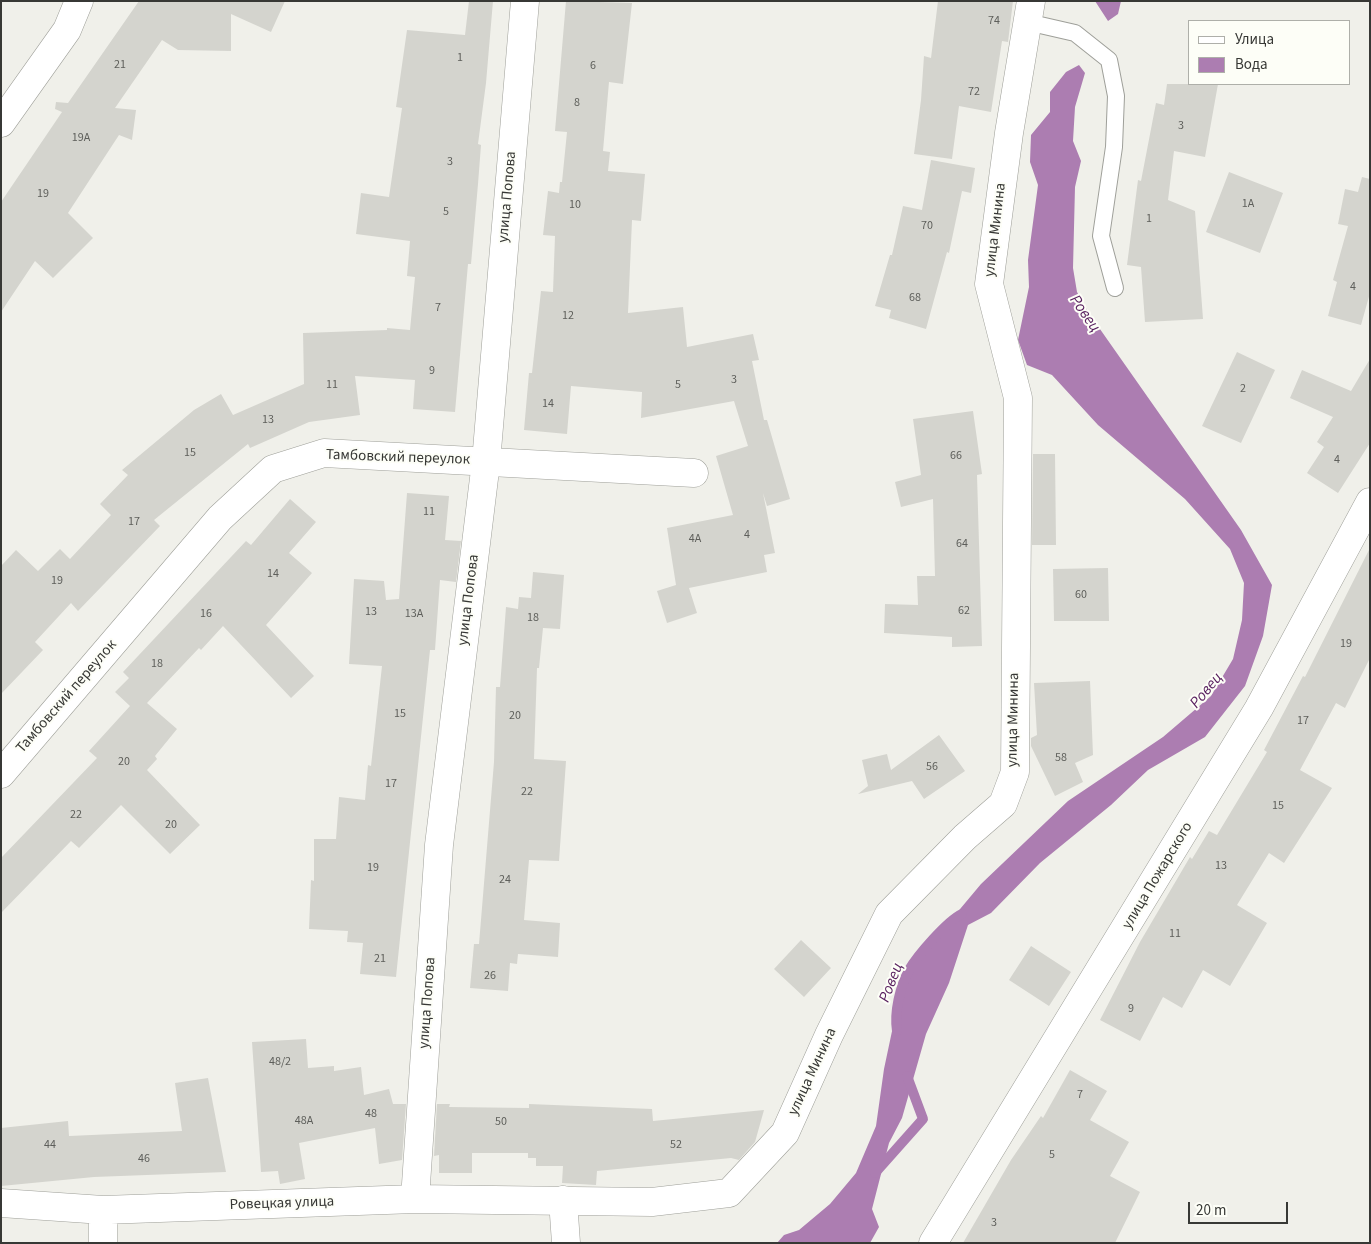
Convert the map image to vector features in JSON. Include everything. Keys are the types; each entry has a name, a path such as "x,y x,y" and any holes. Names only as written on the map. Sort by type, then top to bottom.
{"street":[{"path":"1,123 67,30 79,1"},
{"name":"улица Попова","path":"415,1199 439,845 486,462 525,1"},
{"name":"улица Минина","path":"563,1200 652,1202 729,1193 785,1133 829,1036 889,914 965,837 1003,804 1014,772 1018,398 989,284 1009,133 1029,12"},
{"name":"Тамбовский переулок","path":"1,774 220,518 273,469 324,453 694,473"},
{"name":"улица Пожарского","path":"933,1243 1260,708 1370,502"},
{"name":"Ровецкая улица","path":"1,1204 104,1210 415,1199 563,1200"},
{"path":"563,1200 566,1243"},
{"path":"103,1243 104,1210"}],"lane":[{"name":"улица Минина","path":"1029,12 1075,33 1109,60 1116,96 1114,139 1101,236 1115,288"}],"water":[{"path":"1095,1 1121,1 1118,14 1108,21"},
{"path":"1079,65 1085,73 1075,107 1073,141 1081,161 1075,187 1073,268 1077,292 1088,312 1241,530 1272,585 1263,636 1245,686 1205,737 1148,770 1111,805 1040,863 991,913 968,925 949,983 926,1034 902,1118 889,1143 872,1209 879,1227 870,1243 777,1243 784,1235 799,1230 830,1204 856,1173 876,1126 884,1069 895,1017 909,970 981,884 1068,801 1163,737 1211,696 1233,659 1242,620 1244,583 1230,549 1185,499 1098,425 1052,375 1027,365 1018,340 1029,287 1028,260 1038,185 1030,162 1031,135 1050,112 1050,92 1066,72"}],"building":[{"path":"139,1 285,1 271,32 231,14 231,51 178,50 162,40 115,108 136,110 132,140 119,135 68,213 93,238 53,278 35,261 1,312 1,202 62,112 55,109 56,102 68,103"},
{"path":"469,1 493,1 486,83 478,144 481,145 471,264 468,264 455,412 413,409 415,380 355,376 360,415 309,422 250,448 248,444 154,520 160,526 78,611 71,603 35,642 43,650 1,694 1,566 16,550 38,571 60,549 70,559 111,515 100,504 128,475 122,470 194,410 221,394 233,415 304,384 303,333 387,330 387,328 410,330 415,277 407,276 410,241 356,234 361,193 389,197 402,108 396,107 407,30 465,35"},
{"path":"566,1 632,3 623,84 609,82 603,151 610,152 608,171 645,174 641,221 632,220 628,313 683,307 687,347 753,334 759,360 752,361 764,420 767,420 790,499 767,506 763,493 775,553 764,555 767,572 689,588 697,613 667,623 657,591 676,585 667,528 733,515 716,456 748,446 734,401 641,418 642,392 571,386 567,434 524,430 529,373 532,373 541,291 553,292 555,236 543,235 548,191 559,193 560,182 562,182 567,132 555,131"},
{"path":"938,1 1013,1 1008,42 1002,41 991,112 959,106 952,159 914,154 924,56 931,58"},
{"path":"1167,84 1218,85 1205,157 1174,151 1168,200 1195,211 1203,319 1145,322 1141,267 1127,265 1138,180 1141,181 1156,103 1164,105"},
{"path":"931,160 975,168 971,193 962,191 949,253 947,252 926,329 889,318 891,310 875,306 890,255 892,255 903,206 922,210"},
{"path":"1229,172 1283,193 1260,253 1206,232"},
{"path":"1362,177 1370,179 1370,293 1361,325 1328,316 1337,282 1333,280 1348,226 1338,224 1345,189 1358,192"},
{"path":"1237,352 1275,370 1241,443 1202,426"},
{"path":"1370,359 1370,443 1338,493 1307,473 1324,447 1317,442 1333,417 1290,398 1302,370 1351,391"},
{"path":"973,411 982,474 977,475 982,646 952,647 952,637 884,633 885,604 918,605 917,576 935,576 933,499 901,507 895,482 921,475 913,419"},
{"path":"1033,454 1055,454 1056,545 1032,545"},
{"path":"407,493 449,496 445,540 461,541 456,582 440,580 435,650 430,650 396,977 360,974 363,943 347,942 348,931 309,929 311,880 314,881 314,839 336,839 339,797 365,800 368,765 371,766 382,666 349,664 354,579 384,581 386,600 399,599"},
{"path":"290,499 316,522 289,553 312,573 266,625 314,676 291,698 223,626 201,650 199,648 147,703 177,729 155,756 157,759 147,770 200,825 170,854 121,805 79,848 71,841 1,913 1,858 97,758 89,751 130,706 115,692 129,678 123,672 246,541 251,545"},
{"path":"1370,548 1370,658 1345,708 1336,703 1300,770 1332,788 1284,863 1269,853 1237,905 1267,923 1230,986 1203,970 1182,1008 1163,997 1140,1041 1100,1020 1140,942 1190,857 1192,859 1209,831 1217,835 1267,752 1264,750 1303,676 1305,677"},
{"path":"1108,568 1109,621 1054,621 1053,569"},
{"path":"533,572 564,575 560,629 543,628 539,668 537,668 534,759 566,761 559,861 529,860 524,920 560,923 558,957 518,954 517,964 510,963 508,991 470,988 474,944 479,944 494,762 496,687 500,687 506,607 518,609 519,597 531,598"},
{"path":"1090,681 1093,755 1075,763 1083,782 1055,796 1031,746 1031,738 1037,735 1034,683"},
{"path":"939,735 965,771 924,799 912,781 858,794 868,786 862,760 887,754 891,770"},
{"path":"801,940 831,968 804,997 774,969"},
{"path":"1031,946 1071,972 1049,1006 1009,980"},
{"path":"306,1039 308,1068 334,1066 334,1071 361,1067 364,1095 389,1089 393,1104 406,1104 402,1160 379,1164 375,1128 299,1143 305,1179 280,1184 278,1171 261,1172 252,1042"},
{"path":"1070,1070 1107,1091 1090,1120 1129,1142 1110,1176 1140,1192 1115,1243 963,1243 1011,1160 1041,1116 1043,1118"},
{"path":"208,1078 226,1172 94,1177 1,1186 1,1128 68,1121 69,1136 182,1131 175,1083"},
{"path":"437,1104 450,1104 449,1107 529,1108 529,1104 652,1109 653,1121 764,1110 755,1142 739,1160 731,1158 597,1171 596,1185 562,1183 563,1166 536,1166 536,1158 528,1158 528,1153 472,1153 472,1173 439,1173 439,1155 434,1156"}],"waterway":[{"name":"Ровец","path":"897,1031 896,1016 899,1000 909,970 933,939 962,914"},
{"name":"Ровец","path":"875,1173 923,1119 907,1076"}]}
